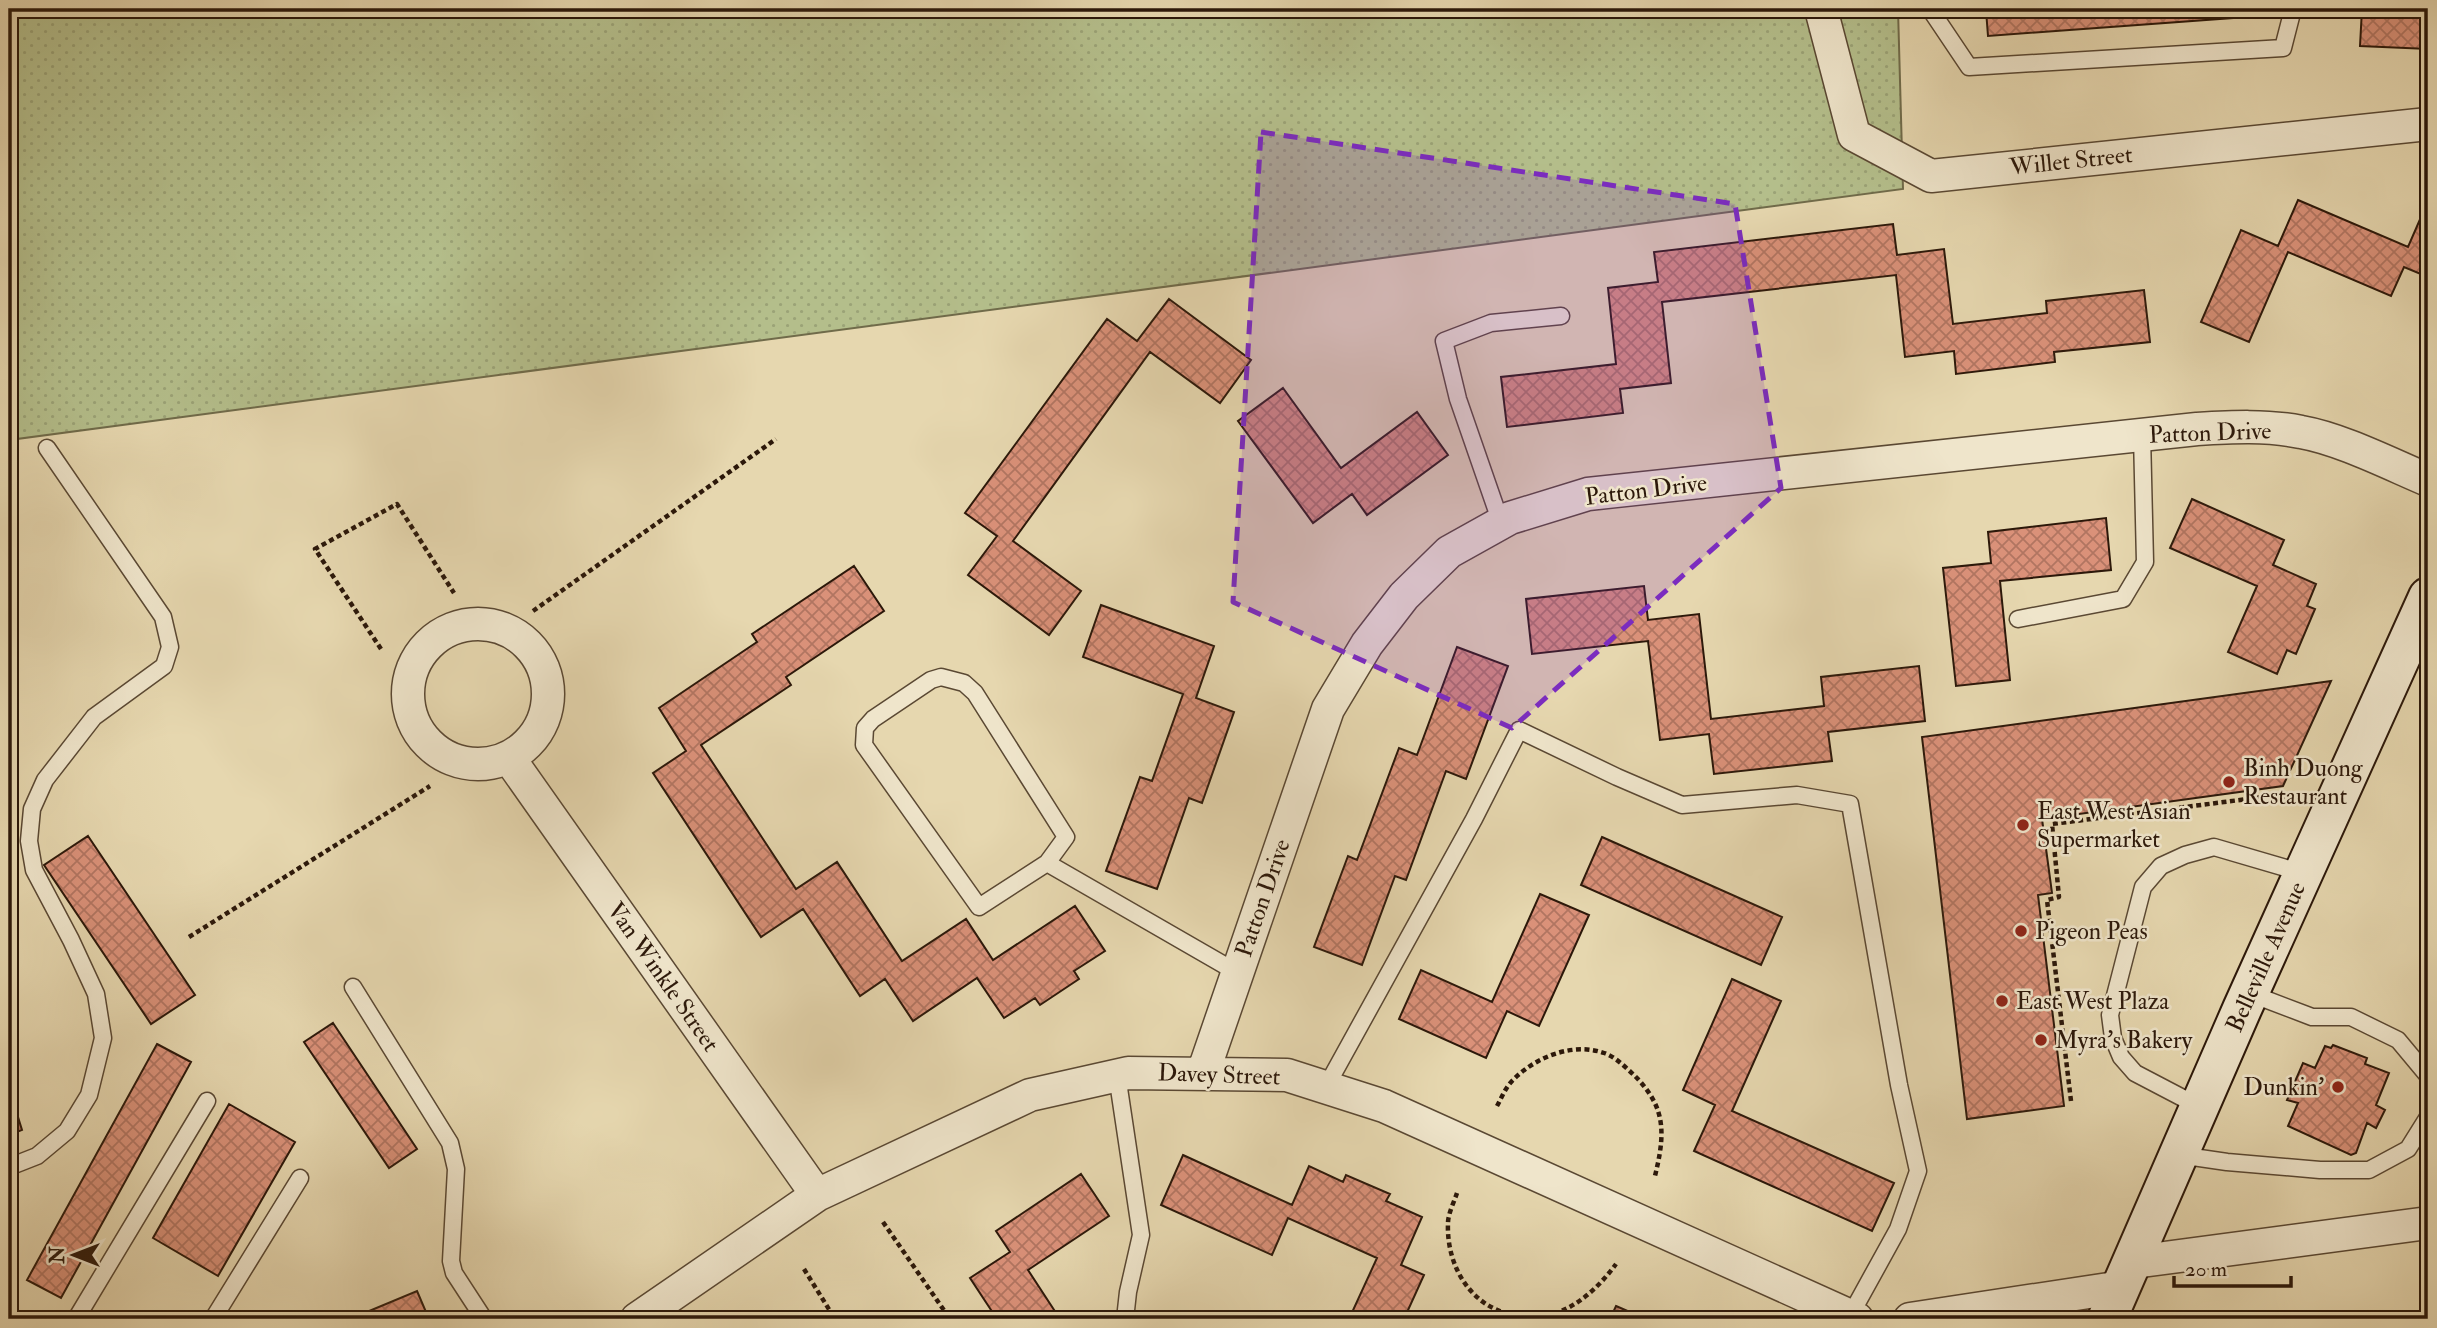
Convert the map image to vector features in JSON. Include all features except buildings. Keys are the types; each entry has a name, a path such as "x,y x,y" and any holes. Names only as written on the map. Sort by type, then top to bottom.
{"main road":[{"name":"Belleville Avenue","path":"2121,1289 2303,873 2416,650 2428,597"}],"street":[{"name":"Willet Street","path":"1821,9 1854,135 1930,176 2428,124"},
{"name":"Patton Drive","path":"1203,1073 1328,709 1367,644 1404,596 1449,552 1510,518 1588,494 2239,427 2301,432 2327,439 2428,480"},
{"path":"473,624 506,629 523,640 536,654 545,673 548,692 546,712 538,731 526,746 509,758 488,765 465,764 444,757 426,743 414,724 407,702 408,679 417,658 432,641 451,628 473,624"},
{"name":"Van Winkle Street","path":"509,758 817,1195"},
{"name":"Davey Street","path":"637,1319 817,1195 1030,1095 1128,1073 1287,1075 1384,1106 1854,1317"},
{"path":"1910,1319 2121,1289 2428,1223"}],"lane":[{"path":"1930,9 1969,67 2283,48 2293,9"},
{"path":"1501,523 1458,399 1444,341 1491,323 1562,316"},
{"path":"2018,619 2123,598 2145,562 2143,435"},
{"path":"9,1167 37,1157 67,1131 89,1095 103,1038 96,994 34,870 29,841 32,809 45,780 94,717 164,666 170,647 163,617 47,448"},
{"path":"947,677 964,683 975,693 1066,837 1047,863 979,908 870,756 864,745 865,728 873,719 931,680 947,677"},
{"path":"1326,1087 1520,730 1682,805 1797,794 1850,804 1899,1085 1918,1171 1898,1229 1854,1317"},
{"path":"2200,1107 2135,1073 2120,1057 2113,1038 2110,1014 2143,887 2161,866 2185,855 2214,847 2303,873"},
{"path":"1047,863 1238,973"},
{"path":"353,987 450,1143 456,1169 451,1261 454,1273 484,1319"},
{"path":"2249,993 2312,1017 2351,1017 2398,1040 2428,1076"},
{"path":"1117,1075 1141,1235 1128,1292 1125,1319"},
{"path":"76,1319 207,1101"},
{"path":"2179,1155 2320,1170 2369,1170 2408,1149 2428,1117"},
{"path":"212,1319 300,1178"}],"path":[{"path":"533,611 776,439"},
{"path":"381,649 315,550 397,504 454,593"},
{"path":"189,937 430,786"},
{"path":"2071,1101 2048,900 2059,897 2052,824 2279,794 2288,799"},
{"path":"1497,1106 1514,1079 1550,1054 1580,1049 1604,1052 1619,1061 1648,1091 1658,1111 1660,1146 1654,1176"},
{"path":"1457,1193 1448,1221 1450,1249 1458,1273 1474,1296 1494,1311 1519,1317 1548,1316 1572,1306 1600,1285 1616,1264"},
{"path":"883,1222 950,1319"},
{"path":"804,1269 835,1319"}],"highlighted area":[{"path":"1261,132 1735,204 1781,488 1512,728 1233,602"}],"green space":[{"path":"9,9 1898,9 1903,189 9,440"}],"place":[{"name":"Binh Duong Restaurant","path":"2229,782"},
{"name":"East West Asian Supermarket","path":"2023,825"},
{"name":"Pigeon Peas","path":"2021,931"},
{"name":"East West Plaza","path":"2002,1001"},
{"name":"Myra's Bakery","path":"2041,1040"},
{"name":"Dunkin'","path":"2338,1087"}]}
